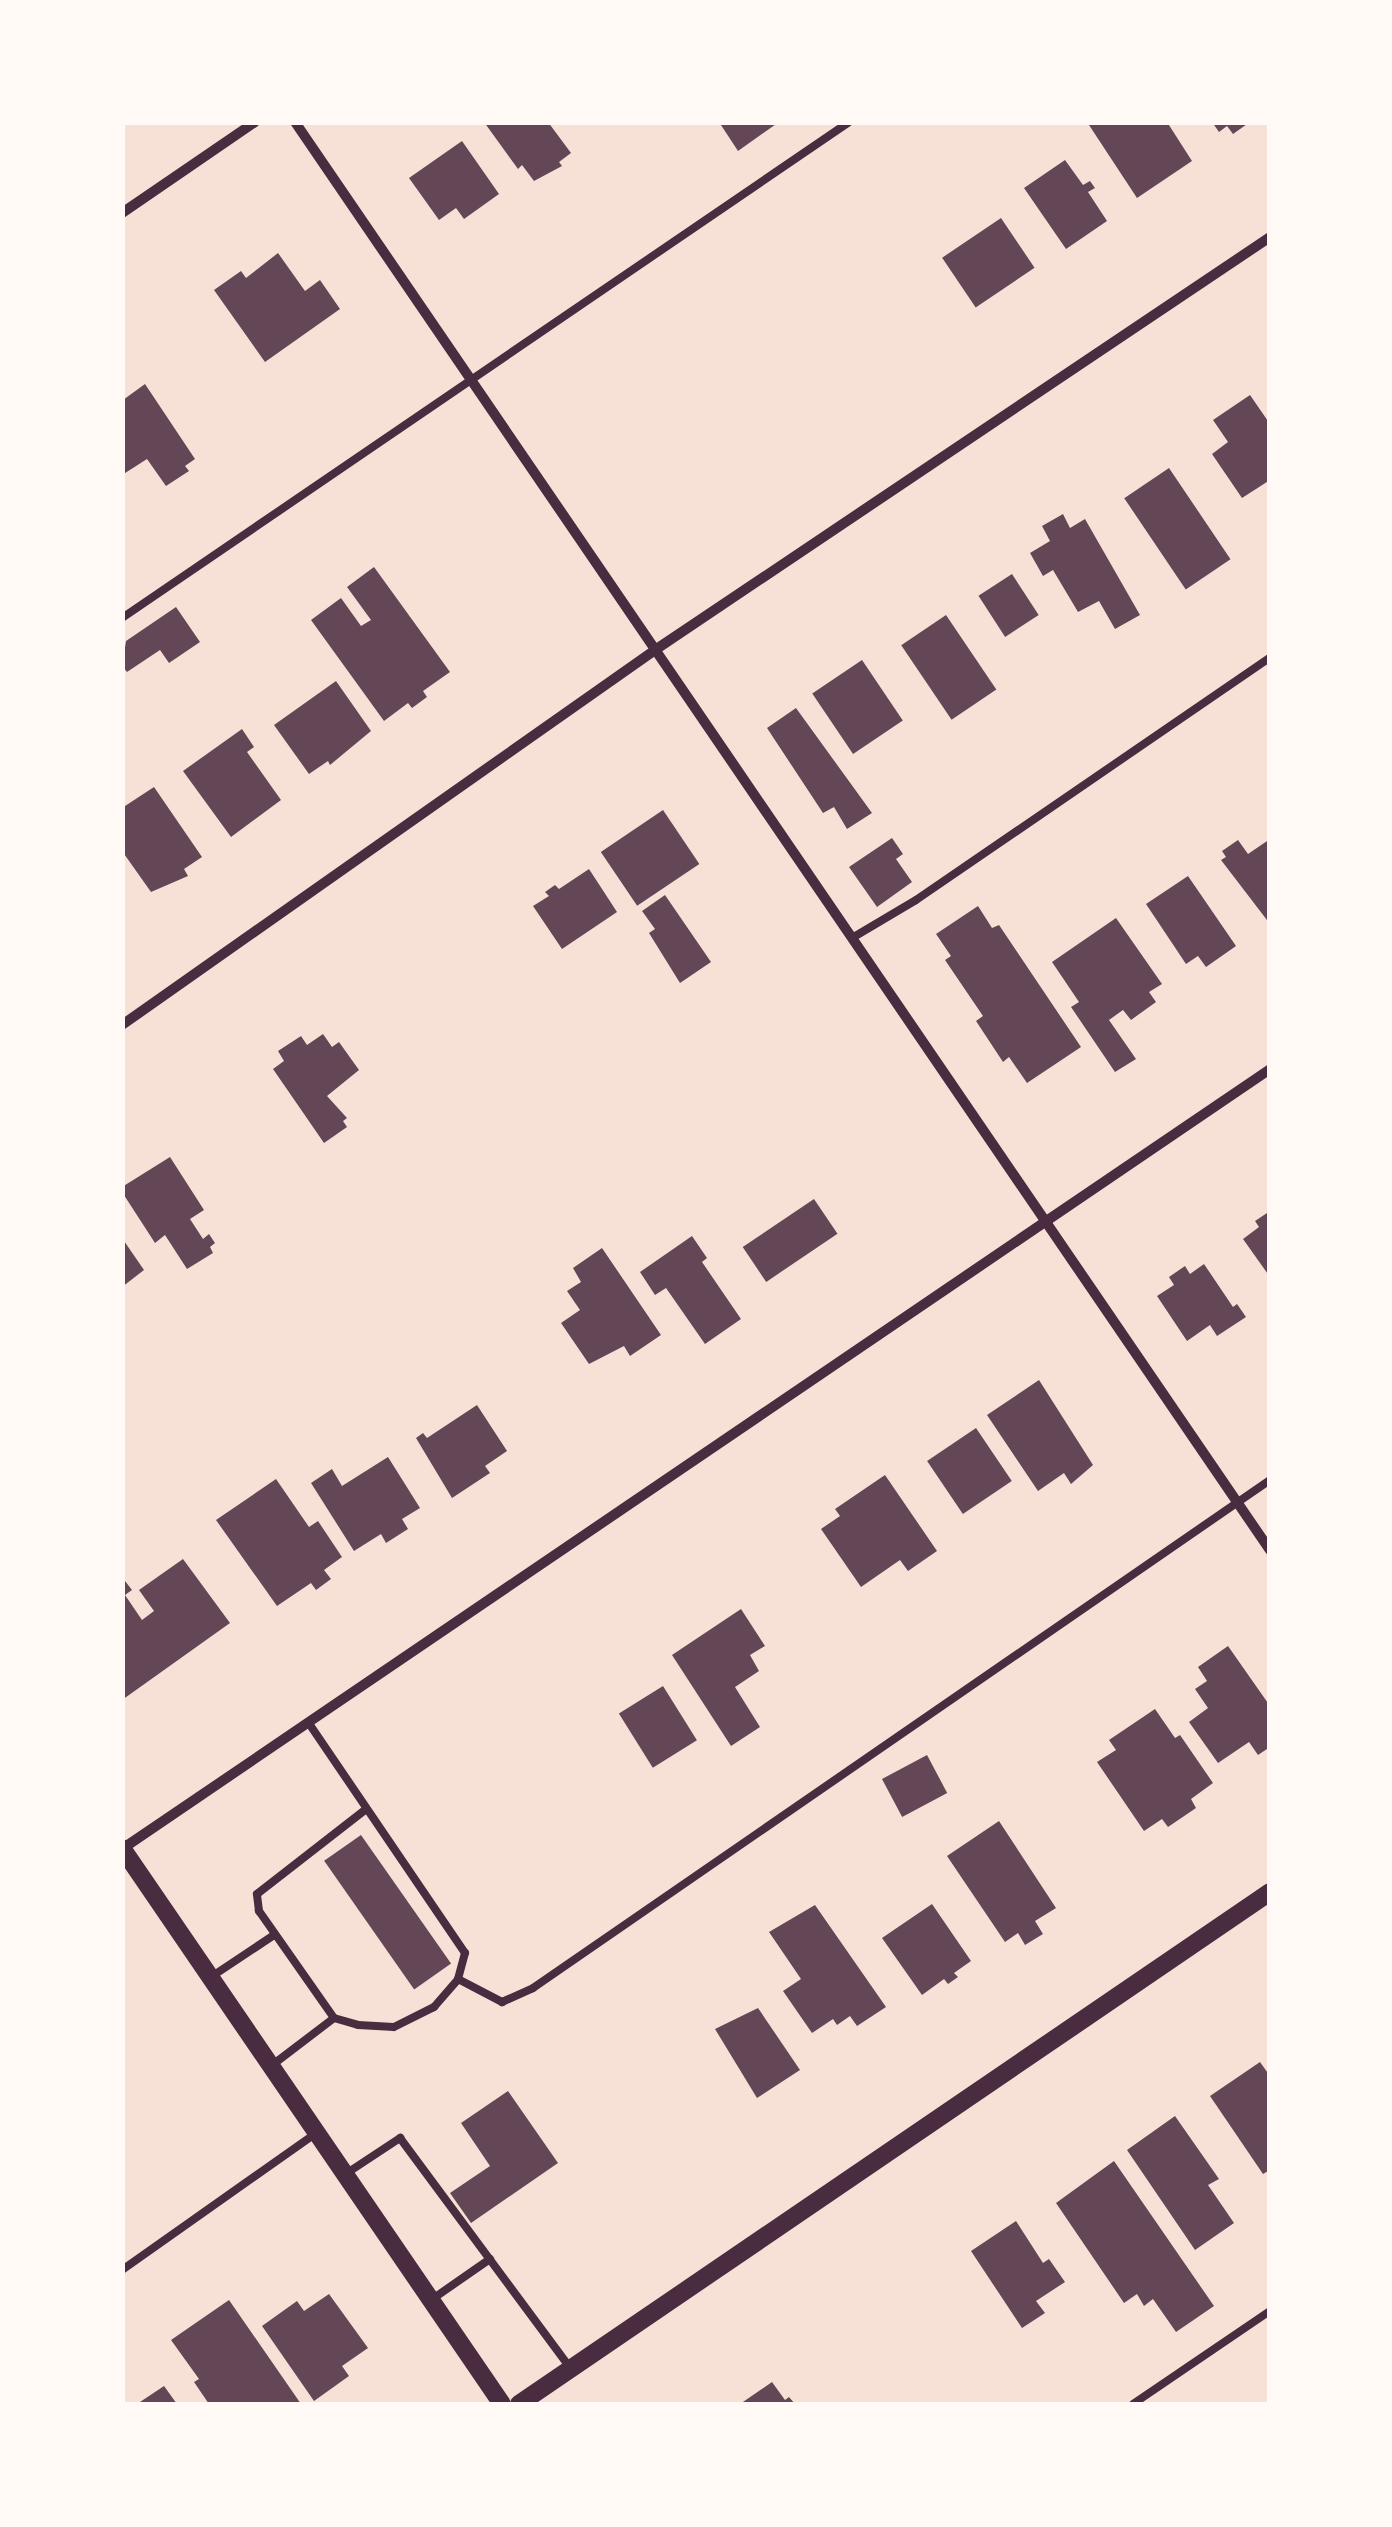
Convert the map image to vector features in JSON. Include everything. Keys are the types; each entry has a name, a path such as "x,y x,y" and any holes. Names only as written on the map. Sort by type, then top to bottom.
{"street":[{"path":"122,212 254,122"},
{"path":"295,122 1270,1550"},
{"path":"122,1026 655,650 1270,237"},
{"path":"502,2404 122,1848 1270,1070"},
{"path":"519,2404 1270,1892"}],"lane":[{"path":"122,618 849,122"},
{"path":"852,938 1270,658"},
{"path":"458,1979 502,2002 533,1988 1270,1480"},
{"path":"308,1722 464,1953 458,1979 434,2007 394,2027 358,2026 334,2018 258,1911 257,1894 366,1810"},
{"path":"211,1978 274,1936"},
{"path":"271,2066 334,2018"},
{"path":"122,2270 316,2132"},
{"path":"345,2174 400,2138 572,2369"},
{"path":"431,2300 490,2258"},
{"path":"1133,2404 1270,2311"}],"building":[{"path":"484,122 548,122 571,153 559,162 562,166 534,181 522,165 518,169"},
{"path":"719,122 779,122 738,151"},
{"path":"1087,122 1167,122 1192,161 1137,198"},
{"path":"1212,122 1250,122 1233,134 1227,126 1219,132"},
{"path":"462,141 499,194 464,219 456,208 439,220 409,178"},
{"path":"1065,160 1083,185 1090,181 1095,188 1088,192 1107,221 1066,249 1024,188"},
{"path":"1001,218 1035,268 976,307 942,258"},
{"path":"278,253 305,291 320,280 340,309 265,362 214,290 241,271 246,278"},
{"path":"145,384 195,459 185,466 189,471 166,486 147,459 122,475 123,400"},
{"path":"1250,395 1270,424 1270,480 1242,498 1212,454 1228,442 1213,420"},
{"path":"1169,468 1231,559 1186,589 1124,498"},
{"path":"1063,514 1070,528 1085,519 1140,615 1115,629 1099,601 1078,612 1053,570 1043,576 1030,553 1050,541 1042,526"},
{"path":"374,567 450,672 423,691 427,697 412,708 408,703 384,721 311,620 341,598 361,626 371,620 347,587"},
{"path":"1012,574 1039,615 1005,637 978,596"},
{"path":"176,607 200,642 169,663 160,650 127,672 122,666 126,641"},
{"path":"946,615 996,690 952,720 901,645"},
{"path":"862,660 903,721 853,754 812,694"},
{"path":"336,681 371,731 330,765 328,761 309,774 274,725"},
{"path":"796,708 872,813 847,829 834,807 823,813 767,728"},
{"path":"242,729 254,747 247,752 281,800 231,837 183,771"},
{"path":"154,787 202,857 184,869 188,876 151,892 122,851 122,808"},
{"path":"663,810 699,864 637,906 601,852"},
{"path":"892,838 903,854 896,859 912,882 877,907 849,867"},
{"path":"1270,839 1270,924 1221,860 1226,857 1222,851 1238,840 1248,854"},
{"path":"589,869 617,912 562,949 533,906 549,896 545,892 555,885 559,889"},
{"path":"1188,876 1236,946 1206,967 1198,956 1186,964 1146,904"},
{"path":"665,895 711,962 680,983 649,933 655,929 642,911"},
{"path":"978,906 992,928 999,925 1081,1047 1027,1083 1009,1057 1003,1062 976,1021 983,1016 945,960 951,956 936,934"},
{"path":"1116,918 1162,984 1149,992 1156,1002 1131,1020 1123,1010 1109,1020 1136,1059 1115,1072 1071,1007 1079,1002 1052,962"},
{"path":"323,1034 332,1047 339,1042 359,1070 327,1096 347,1118 343,1121 347,1127 324,1143 273,1069 284,1061 278,1051 301,1036 307,1045"},
{"path":"170,1157 204,1210 190,1219 203,1239 209,1234 215,1243 210,1247 213,1253 187,1269 165,1235 155,1243 122,1192 122,1187"},
{"path":"814,1199 837,1234 766,1282 743,1247"},
{"path":"1270,1211 1270,1277 1243,1239 1259,1227 1255,1221"},
{"path":"692,1236 707,1258 702,1262 741,1319 705,1344 666,1288 655,1295 640,1272"},
{"path":"122,1238 144,1270 122,1287"},
{"path":"602,1248 661,1335 630,1356 624,1346 589,1364 561,1323 580,1310 567,1291 581,1282 573,1268"},
{"path":"1204,1264 1233,1307 1237,1304 1246,1317 1217,1336 1210,1325 1187,1341 1157,1296 1174,1285 1169,1277 1185,1266 1190,1274"},
{"path":"1039,1380 1093,1465 1071,1484 1064,1473 1038,1491 987,1415"},
{"path":"477,1405 507,1451 485,1466 490,1473 452,1498 416,1438 423,1433 427,1438"},
{"path":"976,1428 1012,1481 963,1514 927,1461"},
{"path":"388,1457 420,1508 402,1519 408,1529 386,1543 381,1534 354,1551 311,1483 332,1469 342,1486"},
{"path":"885,1475 937,1551 908,1571 900,1560 861,1587 821,1529 840,1516 835,1509"},
{"path":"276,1479 309,1527 318,1521 342,1557 324,1570 331,1579 316,1590 311,1583 277,1606 216,1520"},
{"path":"183,1559 230,1623 122,1700 122,1577 132,1590 125,1595 142,1620 154,1611 139,1590"},
{"path":"741,1609 765,1646 750,1655 759,1671 735,1687 760,1727 731,1746 672,1655"},
{"path":"1228,1646 1270,1706 1270,1747 1258,1755 1249,1742 1218,1763 1189,1722 1208,1708 1195,1689 1207,1681 1198,1667"},
{"path":"663,1686 697,1740 653,1768 619,1714"},
{"path":"1155,1709 1175,1738 1180,1735 1213,1783 1191,1799 1196,1808 1168,1827 1162,1819 1144,1831 1097,1762 1116,1750 1109,1740"},
{"path":"927,1755 947,1793 902,1817 882,1779"},
{"path":"999,1821 1056,1908 1035,1921 1043,1934 1025,1945 1018,1933 1005,1942 947,1856"},
{"path":"361,1835 451,1964 414,1989 324,1861"},
{"path":"932,1904 971,1961 954,1973 958,1977 948,1984 944,1979 922,1995 882,1938"},
{"path":"815,1905 886,2007 857,2026 850,2016 837,2025 833,2019 812,2033 783,1991 801,1979 769,1932"},
{"path":"758,2008 800,2070 757,2098 715,2029"},
{"path":"1260,2062 1270,2076 1270,2170 1263,2174 1210,2096"},
{"path":"508,2091 558,2163 471,2223 450,2193 490,2166 461,2123"},
{"path":"1175,2116 1219,2179 1208,2185 1234,2223 1195,2250 1127,2150"},
{"path":"1114,2161 1214,2306 1176,2332 1153,2299 1144,2306 1137,2294 1124,2303 1056,2203"},
{"path":"1016,2221 1043,2263 1049,2259 1065,2282 1036,2301 1045,2313 1022,2328 971,2251"},
{"path":"329,2294 368,2348 342,2366 349,2376 314,2401 262,2326 297,2301 304,2311"},
{"path":"229,2300 301,2404 209,2404 194,2382 199,2379 171,2340"},
{"path":"772,2382 785,2400 789,2397 795,2404 740,2404"},
{"path":"164,2386 177,2404 137,2404"}]}
